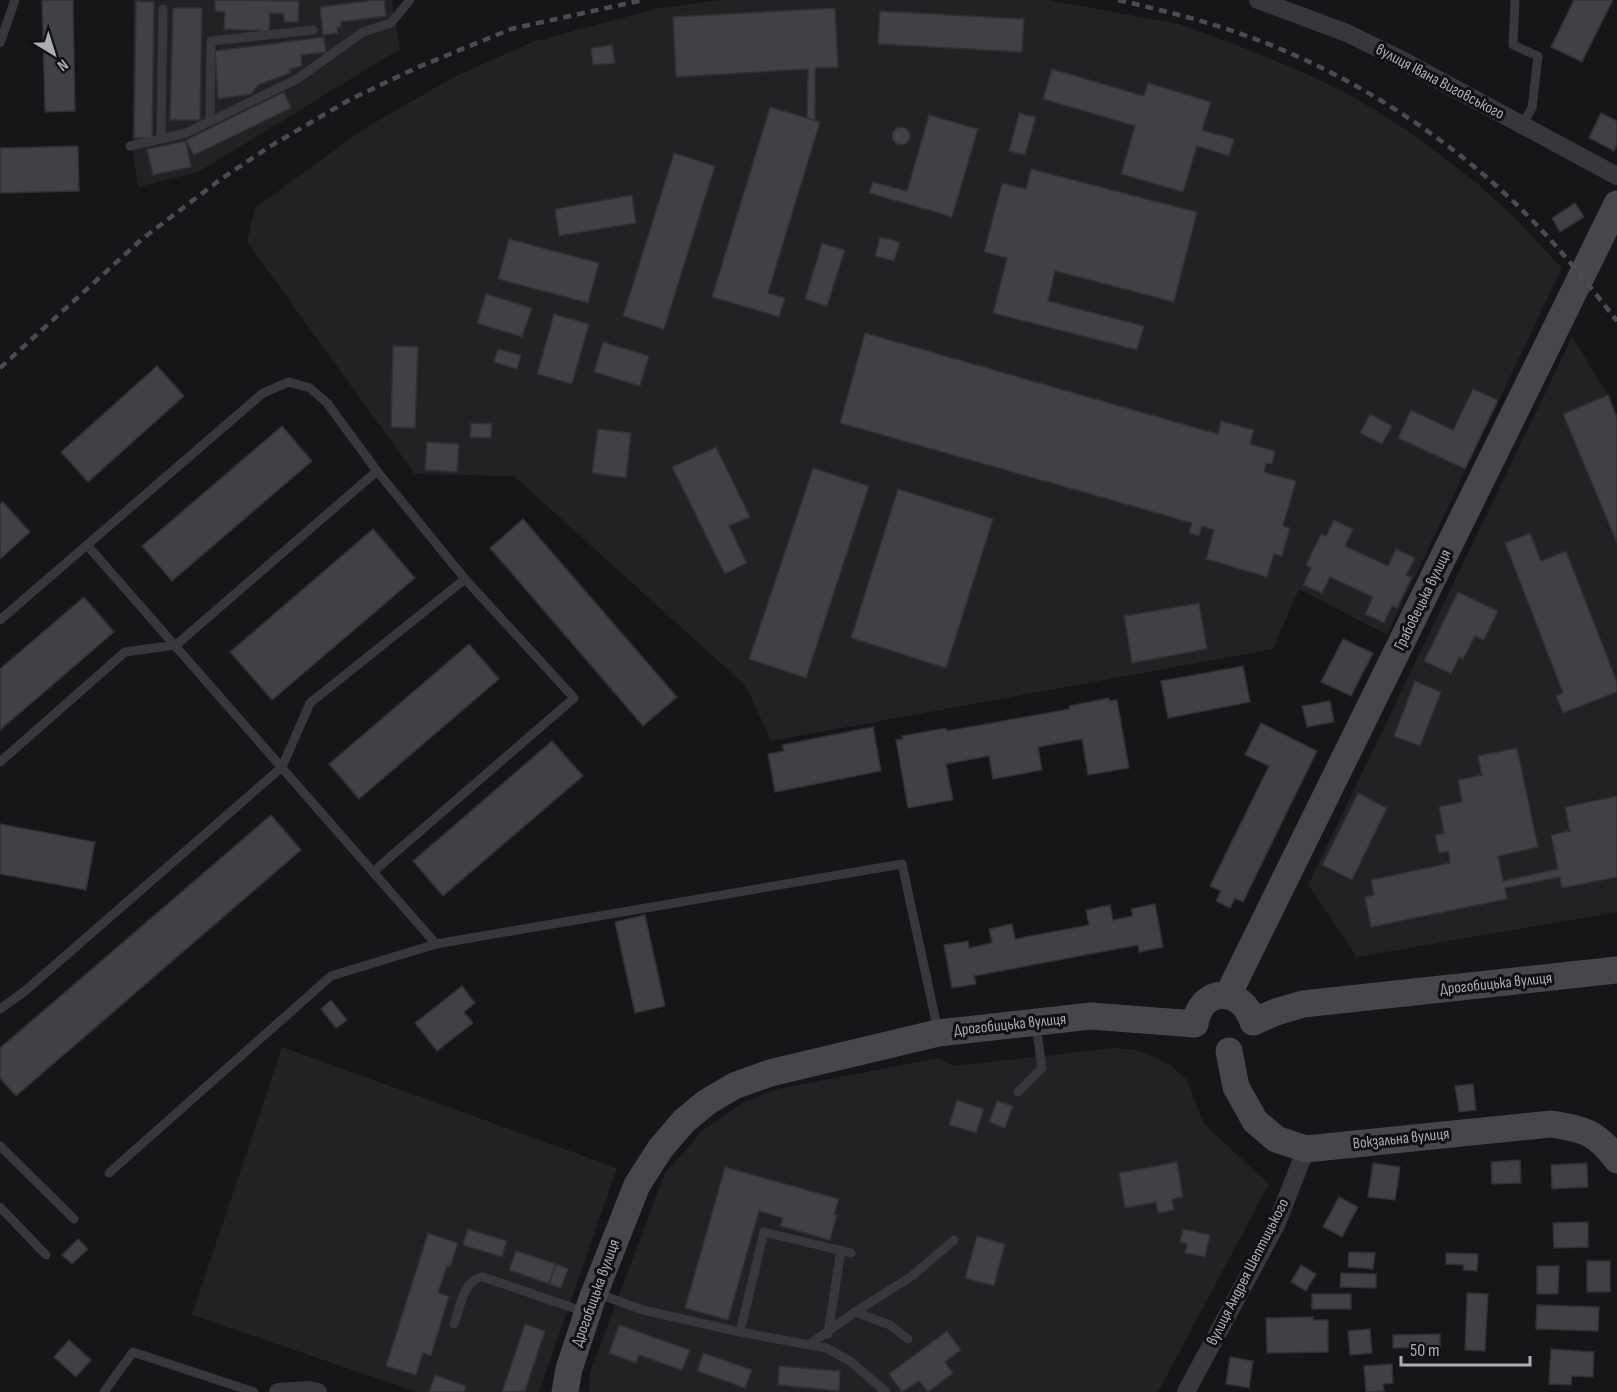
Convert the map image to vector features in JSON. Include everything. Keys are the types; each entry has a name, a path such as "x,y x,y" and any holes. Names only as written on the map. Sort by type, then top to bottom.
{"main road":[{"name":"Грабовецька вулиця","path":"1228,995 1617,204"},
{"name":"Дрогобицька вулиця","path":"1253,1022 1303,1004 1617,970"},
{"path":"1218,995 1237,998 1245,1005 1253,1022 1246,1041 1239,1048 1229,1052 1210,1049 1197,1034 1195,1024 1201,1006 1218,995"},
{"name":"Дрогобицька вулиця","path":"566,1392 569,1369 591,1303 637,1185 660,1149 684,1121 706,1102 734,1086 770,1073 938,1033 1091,1016 1195,1024"},
{"name":"Вокзальна вулиця","path":"1229,1052 1236,1088 1256,1121 1276,1139 1306,1149 1551,1124 1577,1128 1593,1134 1606,1145 1617,1160"}],"street":[{"name":"вулиця Івана Виговського","path":"1258,0 1347,33 1398,58 1617,176"},
{"name":"вулиця Андрея Шептицького","path":"1186,1392 1276,1225 1306,1149"},
{"path":"278,1392 309,1390 318,1392"}],"lane":[{"path":"0,43 15,0"},
{"path":"130,146 186,132 297,79 363,32 391,23 411,0"},
{"path":"1515,0 1513,45 1538,56 1532,108 1522,125"},
{"path":"161,139 164,9"},
{"path":"210,121 211,41 313,30"},
{"path":"0,621 263,393 289,382 310,388 327,403 377,471 465,579 574,698 374,871"},
{"path":"0,762 125,652 176,645 377,471"},
{"path":"87,545 436,944"},
{"path":"0,1009 25,991 282,767 310,703 465,579"},
{"path":"109,1173 331,976 436,944 902,864 938,1033"},
{"path":"1018,1092 1042,1068 1035,1022"},
{"path":"0,1146 74,1219"},
{"path":"0,1207 46,1255"},
{"path":"740,1332 764,1232 846,1251 826,1348"},
{"path":"810,1344 912,1276 954,1240"},
{"path":"454,1324 469,1284 483,1277 591,1303 643,1310 740,1332 826,1348 850,1360 886,1392"},
{"path":"855,1312 890,1325 908,1339"},
{"path":"104,1392 133,1352 254,1392"}],"shaded area":[{"path":"134,0 392,0 400,49 198,172 138,187 132,145"},
{"path":"721,0 1048,0 1179,24 1307,74 1352,96 1413,134 1479,185 1516,219 1562,268 1387,635 1299,589 1273,649 771,741 746,686 514,476 415,474 247,242 255,208 365,128 454,77 532,42 659,8"},
{"path":"1572,337 1608,395 1617,417 1617,912 1357,957 1308,885"},
{"path":"282,1047 617,1168 539,1392 417,1392 192,1315"},
{"path":"1114,1048 1135,1050 1152,1055 1172,1066 1187,1080 1203,1123 1269,1184 1158,1392 589,1392 590,1372 665,1173 703,1130 742,1103 777,1089 939,1058 954,1066"}],"building":[{"path":"42,0 73,0 75,111 45,112"},
{"path":"215,0 299,1 298,22 284,22 284,14 270,13 269,31 224,29 225,12 215,11"},
{"path":"384,0 386,16 341,22 341,27 337,27 338,33 323,35 320,7"},
{"path":"1574,0 1613,0 1582,62 1551,47"},
{"path":"136,1 154,2 152,138 134,138"},
{"path":"173,8 202,8 200,120 170,120"},
{"path":"835,8 838,67 815,68 815,120 807,118 808,69 676,77 673,17"},
{"path":"880,11 1024,19 1022,52 878,44"},
{"path":"324,37 326,52 301,55 302,66 290,69 290,73 258,85 251,94 218,99 215,51"},
{"path":"612,45 615,63 593,65 591,48"},
{"path":"1052,69 1144,96 1148,83 1211,102 1202,130 1234,139 1229,156 1197,146 1183,192 1121,174 1135,126 1043,99"},
{"path":"284,92 291,108 194,155 186,140"},
{"path":"770,107 820,122 768,293 785,298 779,317 712,297"},
{"path":"1019,113 1036,117 1025,155 1009,151"},
{"path":"1601,113 1617,121 1617,145 1614,151 1589,138"},
{"path":"929,115 978,129 952,217 869,193 873,182 907,191"},
{"path":"897,127 905,127 910,132 908,143 897,145 892,140 892,132"},
{"path":"186,141 191,167 153,175 147,149"},
{"path":"78,146 79,191 0,193 0,148"},
{"path":"674,153 715,166 664,329 623,316"},
{"path":"1031,169 1197,212 1174,302 1055,271 1048,301 1144,326 1137,350 993,313 1007,258 984,252 1002,183 1026,189"},
{"path":"632,195 636,223 559,236 555,209"},
{"path":"1575,203 1584,217 1560,232 1552,218"},
{"path":"880,237 900,242 894,261 875,256"},
{"path":"509,239 599,263 588,303 498,279"},
{"path":"822,243 845,250 827,306 805,299"},
{"path":"486,294 532,308 522,337 477,323"},
{"path":"554,314 589,324 572,384 537,374"},
{"path":"865,333 1218,434 1221,421 1254,430 1250,444 1275,451 1272,464 1266,463 1264,472 1296,481 1283,526 1290,528 1282,556 1274,554 1267,577 1206,559 1214,530 1202,526 1199,536 1189,533 1192,523 840,423"},
{"path":"603,342 649,356 640,386 594,372"},
{"path":"393,346 418,347 415,428 391,427"},
{"path":"498,349 521,355 517,369 494,362"},
{"path":"157,366 184,396 88,482 61,452"},
{"path":"1473,389 1498,400 1465,469 1398,438 1411,410 1453,430"},
{"path":"1608,395 1617,417 1617,543 1563,414"},
{"path":"1370,414 1392,426 1382,444 1360,433"},
{"path":"471,423 492,424 491,438 470,437"},
{"path":"282,426 312,461 172,581 142,546"},
{"path":"598,429 631,433 626,478 592,473"},
{"path":"427,442 459,444 457,472 425,470"},
{"path":"716,447 750,517 729,526 747,563 725,574 672,467"},
{"path":"813,468 869,486 806,678 749,659"},
{"path":"898,489 993,519 946,668 851,638"},
{"path":"3,502 30,532 0,559 0,504"},
{"path":"523,519 677,697 643,726 490,548"},
{"path":"1334,520 1353,529 1345,546 1388,566 1396,549 1415,558 1406,575 1412,577 1397,608 1392,606 1384,623 1365,614 1373,597 1330,577 1322,593 1303,585 1311,568 1306,565 1321,534 1326,536"},
{"path":"373,529 415,578 272,700 230,652"},
{"path":"1530,533 1541,561 1566,551 1617,682 1617,692 1563,713 1556,696 1563,693 1505,543"},
{"path":"1458,592 1498,611 1484,640 1475,636 1463,659 1459,657 1451,674 1424,661"},
{"path":"84,597 114,632 0,730 0,669"},
{"path":"1199,603 1207,649 1132,663 1124,616"},
{"path":"1343,639 1373,653 1351,696 1321,682"},
{"path":"469,644 499,679 359,799 329,764"},
{"path":"1243,666 1250,702 1168,718 1161,681"},
{"path":"1415,681 1441,692 1420,746 1394,736"},
{"path":"1109,698 1109,701 1117,700 1129,768 1088,775 1082,739 1038,747 1042,770 993,779 989,756 946,764 953,800 908,808 896,740 903,739 902,736 946,728 947,731 1070,709 1069,706"},
{"path":"1330,701 1334,722 1307,727 1302,706"},
{"path":"1261,723 1317,751 1243,902 1235,898 1230,908 1216,901 1221,891 1210,886 1269,766 1245,755"},
{"path":"873,727 881,771 775,792 768,754 784,751 782,745"},
{"path":"552,741 583,776 443,896 413,861"},
{"path":"1517,748 1538,847 1498,856 1503,881 1558,869 1551,835 1570,831 1565,807 1617,796 1617,877 1562,888 1560,877 1505,888 1507,899 1371,927 1365,897 1374,895 1371,880 1450,863 1448,851 1439,853 1435,835 1444,833 1439,807 1462,802 1458,780 1482,775 1478,756"},
{"path":"1358,793 1387,808 1352,880 1322,865"},
{"path":"271,815 301,850 16,1096 0,1078 0,1048"},
{"path":"0,824 95,842 86,890 0,874"},
{"path":"1155,904 1163,947 1139,952 1138,945 974,976 976,984 952,988 944,945 968,941 969,948 992,943 989,929 1012,924 1015,939 1089,925 1086,910 1110,905 1113,920 1133,916 1131,909"},
{"path":"645,915 665,1006 635,1013 615,922"},
{"path":"462,986 475,1003 464,1012 473,1023 437,1051 415,1023"},
{"path":"331,1000 347,1020 336,1028 321,1009"},
{"path":"1473,1084 1476,1110 1459,1112 1455,1086"},
{"path":"957,1100 984,1109 976,1133 949,1125"},
{"path":"997,1101 1013,1106 1005,1128 989,1122"},
{"path":"1520,1160 1521,1183 1492,1184 1491,1162"},
{"path":"1177,1162 1183,1197 1172,1199 1174,1210 1158,1213 1156,1202 1125,1208 1119,1173"},
{"path":"1373,1163 1400,1167 1395,1200 1368,1197"},
{"path":"1587,1163 1588,1187 1552,1189 1551,1165"},
{"path":"725,1167 839,1199 830,1240 780,1226 783,1218 759,1211 728,1320 685,1308"},
{"path":"1339,1197 1358,1207 1342,1237 1323,1227"},
{"path":"1588,1222 1588,1247 1554,1248 1553,1223"},
{"path":"468,1229 507,1241 502,1257 463,1245"},
{"path":"1183,1229 1210,1235 1205,1257 1185,1253 1187,1244 1180,1242"},
{"path":"428,1233 458,1243 438,1293 449,1296 431,1356 423,1353 416,1375 386,1366"},
{"path":"977,1236 1005,1244 994,1286 965,1278"},
{"path":"78,1239 88,1249 72,1264 62,1255"},
{"path":"516,1251 556,1264 549,1284 509,1270"},
{"path":"1349,1252 1375,1253 1373,1269 1348,1267"},
{"path":"1446,1253 1478,1254 1477,1271 1463,1270 1464,1265 1446,1264"},
{"path":"1587,1261 1610,1261 1610,1292 1587,1292"},
{"path":"556,1264 568,1269 561,1288 549,1284"},
{"path":"1301,1265 1316,1274 1306,1291 1291,1282"},
{"path":"1537,1266 1559,1266 1558,1294 1537,1294"},
{"path":"1341,1273 1376,1274 1376,1288 1340,1287"},
{"path":"1467,1293 1488,1294 1485,1351 1465,1350"},
{"path":"1312,1294 1351,1294 1351,1309 1312,1309"},
{"path":"1537,1305 1599,1307 1598,1331 1536,1329"},
{"path":"1313,1317 1313,1320 1328,1320 1328,1352 1267,1353 1266,1318"},
{"path":"525,1324 545,1331 525,1391 502,1392"},
{"path":"619,1325 690,1350 682,1370 639,1355 636,1363 609,1353"},
{"path":"1370,1329 1372,1353 1350,1355 1348,1331"},
{"path":"947,1331 961,1350 945,1362 953,1373 928,1392 919,1381 902,1392 889,1374"},
{"path":"1440,1334 1440,1347 1393,1348 1393,1335"},
{"path":"69,1340 91,1360 76,1377 54,1357"},
{"path":"1551,1349 1594,1352 1593,1377 1572,1376 1571,1385 1549,1384"},
{"path":"703,1353 752,1370 745,1388 697,1371"},
{"path":"1230,1357 1253,1361 1249,1388 1226,1384"},
{"path":"1392,1364 1393,1383 1383,1384 1384,1391 1366,1392 1364,1366"},
{"path":"779,1366 840,1371 839,1391 778,1385"},
{"path":"435,1375 466,1386 464,1392 429,1392"}],"railway":[{"path":"0,368 142,239 221,179 269,147 349,100 416,68 511,29 643,0"},
{"path":"1118,0 1244,35 1320,67 1395,109 1464,159 1526,214 1562,253 1617,321"}]}
